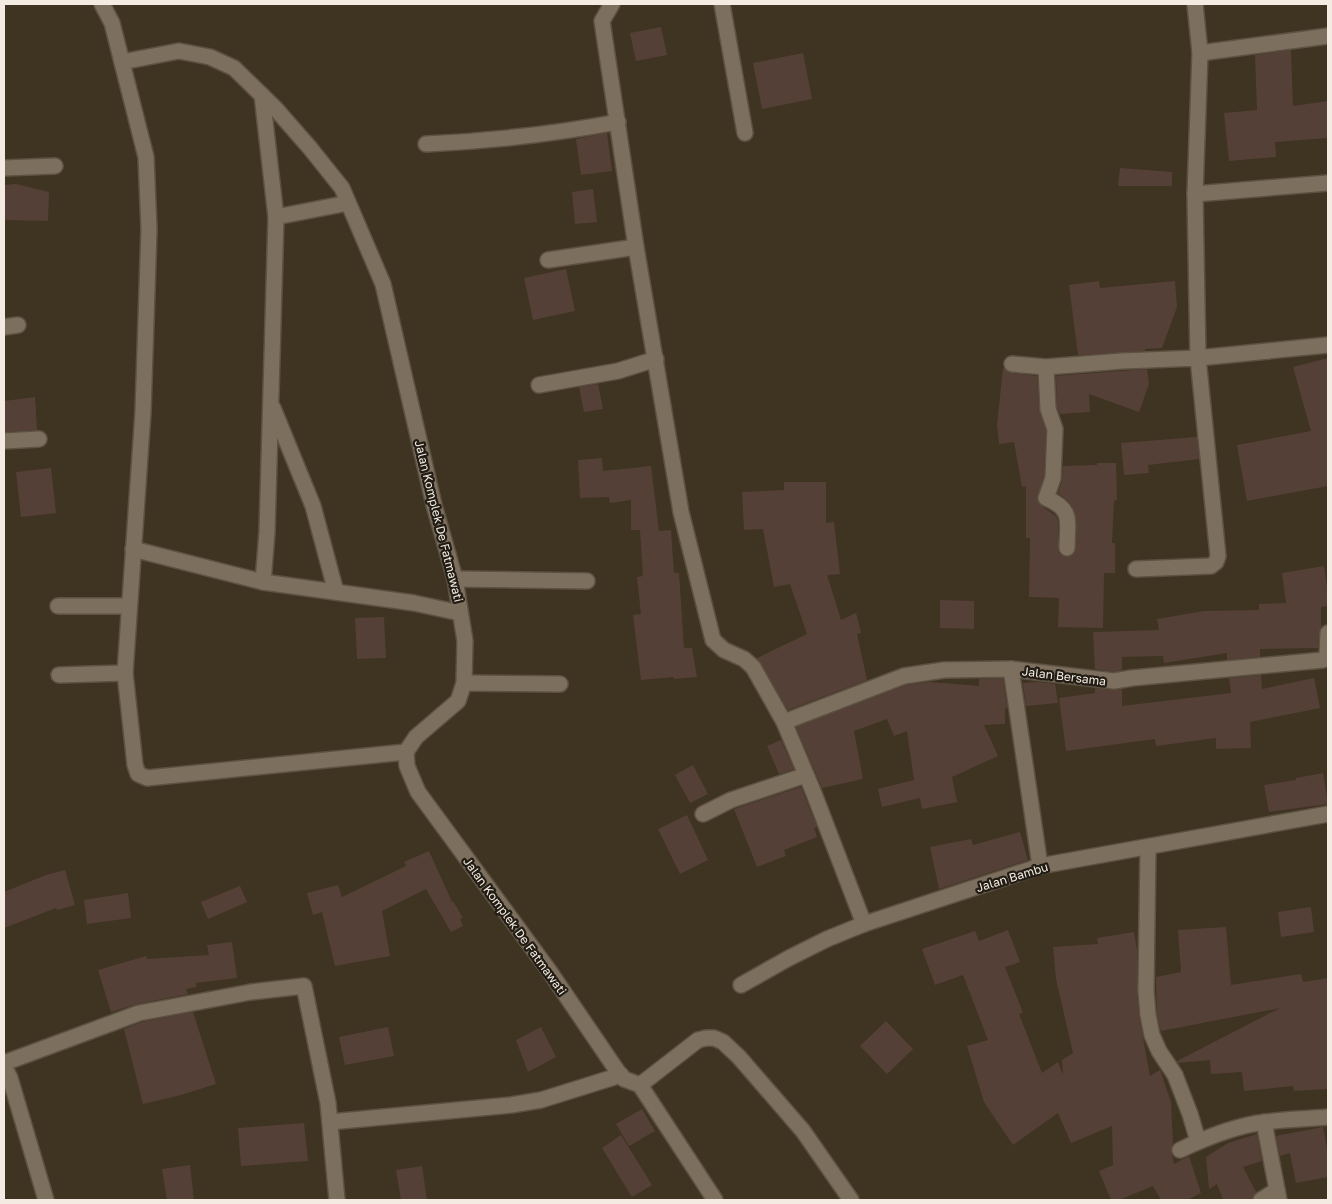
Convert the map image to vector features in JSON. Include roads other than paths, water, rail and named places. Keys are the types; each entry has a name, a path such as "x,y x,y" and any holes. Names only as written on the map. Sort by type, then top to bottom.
{"street":[{"path":"102,4 112,23 146,157 149,229 143,412 128,606 125,673 135,765 138,774 147,778 406,752"},
{"path":"612,4 602,21 636,247 682,512 713,640 724,650 744,658 753,667 784,722 864,924"},
{"path":"722,4 745,133"},
{"path":"1136,570 1211,566 1216,562 1218,556 1198,358 1195,194 1200,53 1195,4"},
{"path":"1200,53 1328,36"},
{"name":"Jalan Komplek De Fatmawati","path":"122,62 180,51 210,56 234,68 275,108 342,188 383,284 434,505 455,579 465,641 464,683 458,701 416,737 406,752 407,766 418,792 550,972 621,1076"},
{"path":"262,95 276,217 268,532 263,582"},
{"path":"426,144 533,136 618,122"},
{"path":"4,168 55,166"},
{"path":"1195,194 1328,183"},
{"path":"276,217 348,204"},
{"path":"548,260 636,247"},
{"path":"1012,364 1046,367 1198,358 1328,346"},
{"path":"539,385 618,371 656,359"},
{"path":"1046,367 1048,409 1054,429 1053,478 1046,498 1065,510 1067,517 1067,548"},
{"path":"271,402 313,506 336,592"},
{"path":"4,441 39,439"},
{"path":"133,549 263,582 414,603 460,613"},
{"path":"455,579 587,581"},
{"path":"58,606 128,606"},
{"name":"Jalan Bersama","path":"784,722 904,676 944,670 1011,669 1114,681 1315,661 1324,660 1327,655 1328,633"},
{"path":"1011,669 1040,866"},
{"path":"60,675 125,673"},
{"path":"464,683 560,684"},
{"path":"704,814 731,800 806,775"},
{"name":"Jalan Bambu","path":"741,985 827,939 864,924 1040,866 1328,814"},
{"path":"1148,848 1146,991 1148,1014 1152,1035 1159,1051 1175,1076 1198,1141"},
{"path":"46,1200 10,1078 4,1065 139,1013 251,992 304,986 328,1103 337,1200"},
{"path":"640,1085 698,1040 714,1038 723,1042 739,1057 803,1131 851,1200"},
{"path":"330,1122 510,1105 541,1100 621,1076 628,1081 640,1085 715,1200"},
{"path":"1180,1150 1198,1141 1264,1122 1328,1117"},
{"path":"1262,1200 1278,1195 1264,1122"}]}
